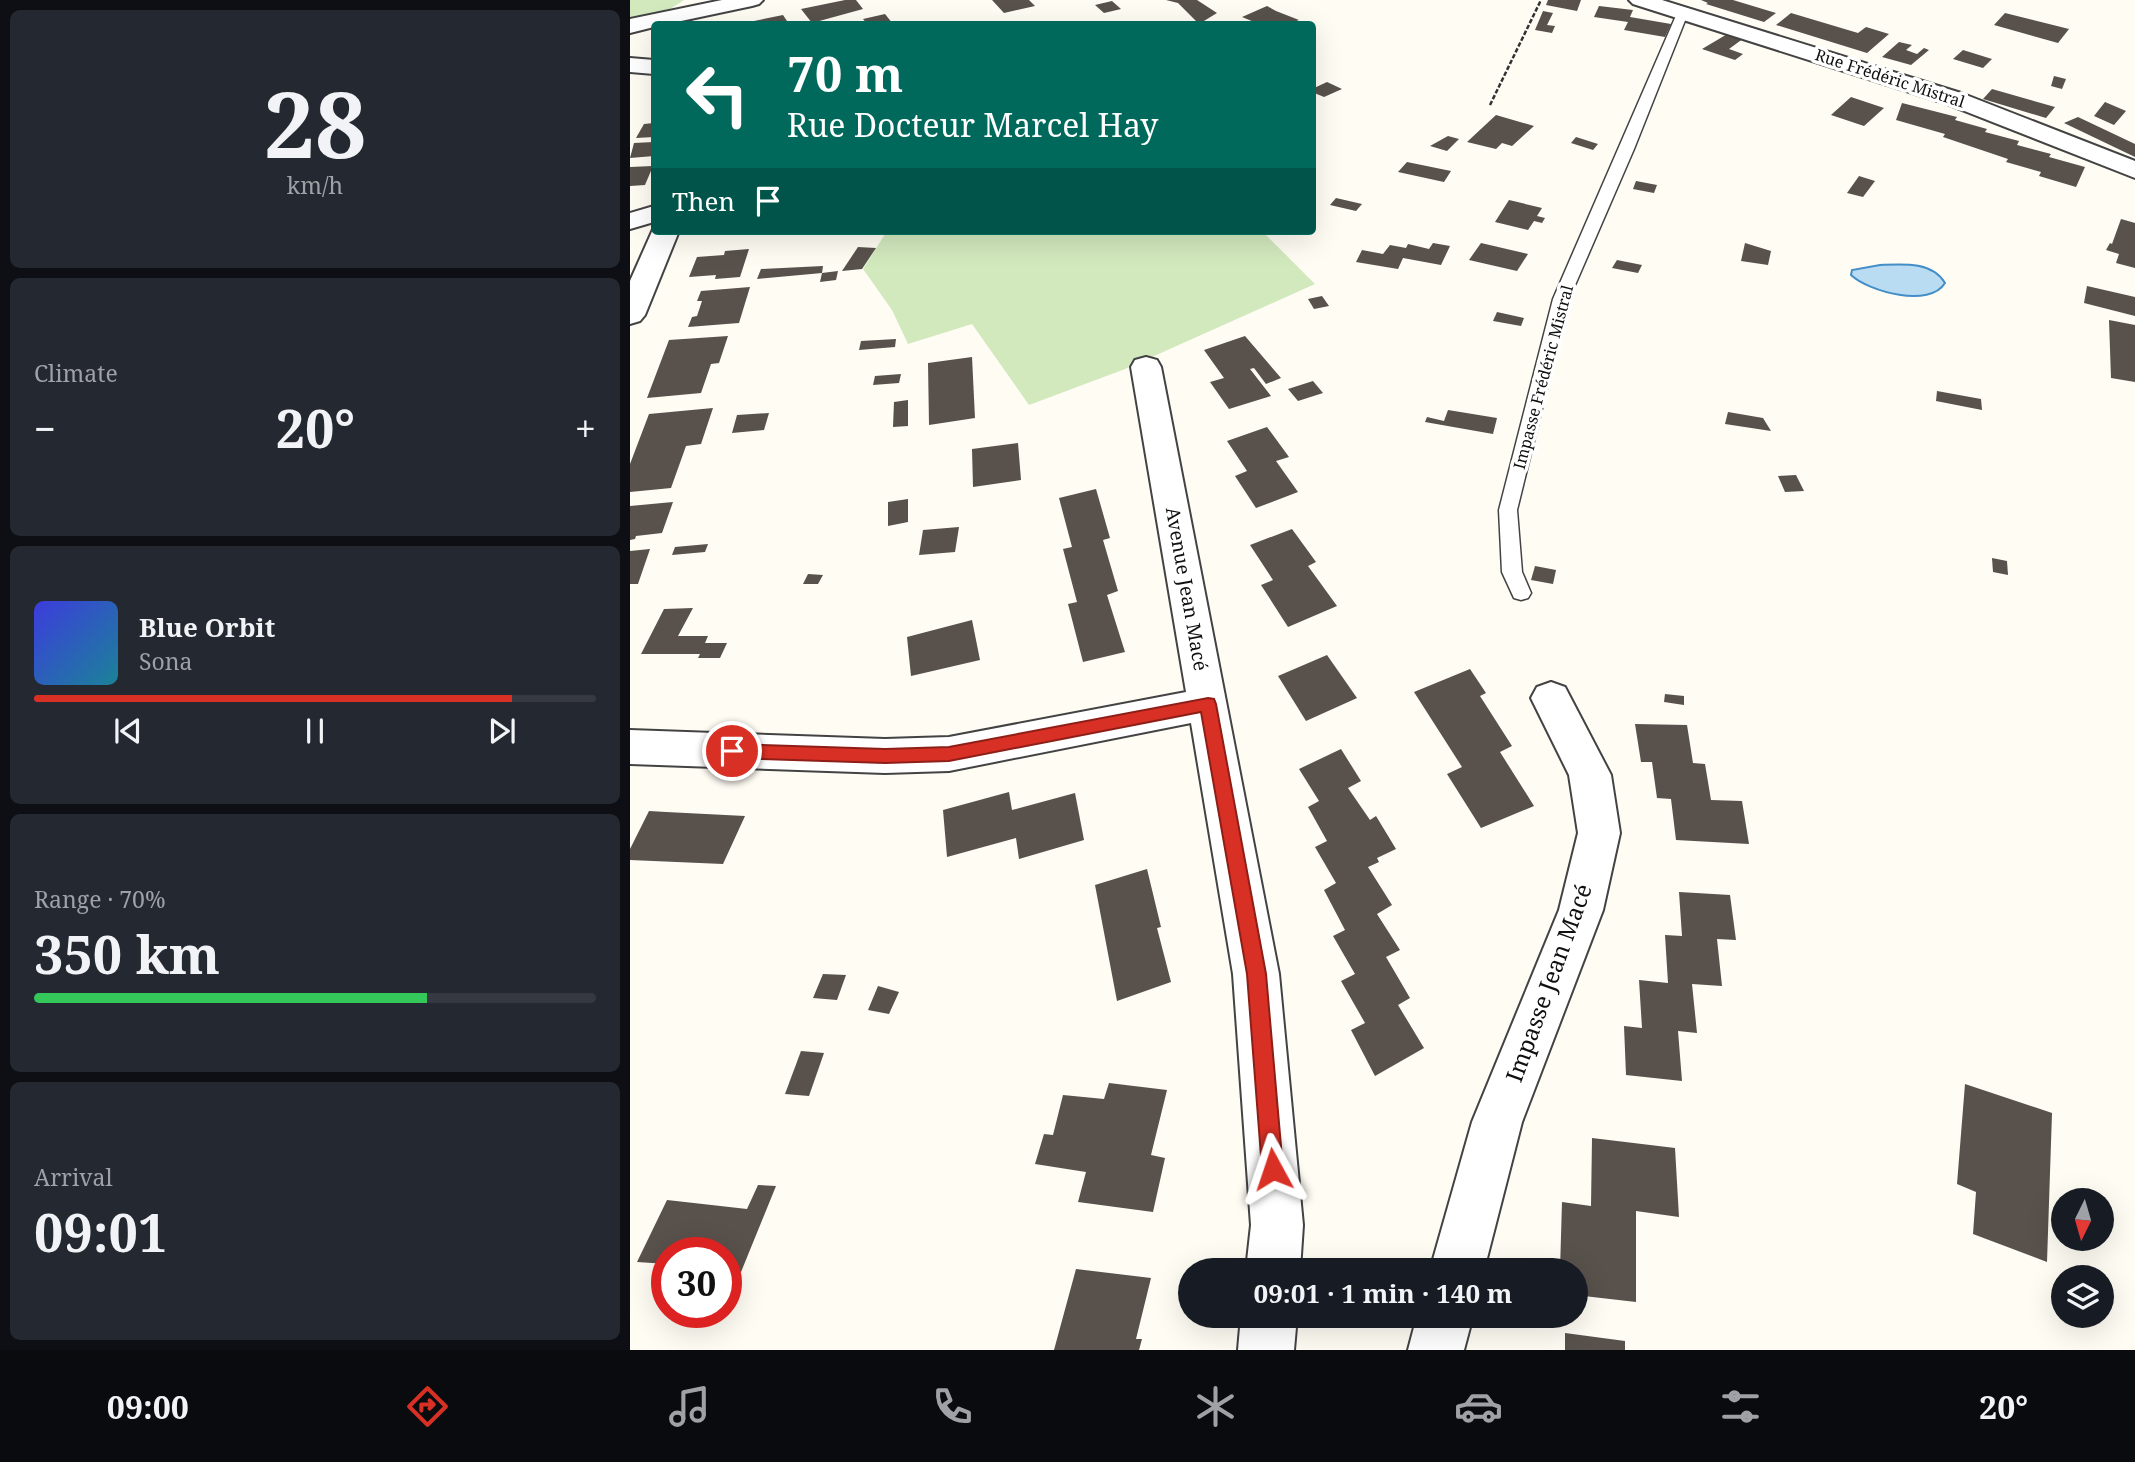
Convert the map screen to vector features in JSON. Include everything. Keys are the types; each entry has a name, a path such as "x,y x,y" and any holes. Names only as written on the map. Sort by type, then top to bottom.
{"street":[{"path":"630,26 706,5 752,0"},
{"name":"Rue Frédéric Mistral","path":"1640,0 1907,81 2087,148 2135,170"},
{"path":"630,65 651,67"},
{"path":"630,221 651,215"},
{"path":"630,315 663,235"},
{"name":"Avenue Jean Macé","path":"1146,367 1256,974 1277,1225 1274,1258"},
{"name":"Impasse Jean Macé","path":"1460,1258 1497,1122 1581,910 1599,833 1590,775 1551,698"},
{"path":"630,747 885,756 949,754 1208,704"},
{"path":"1266,1350 1268,1328"},
{"path":"1436,1350 1442,1328"}],"lane":[{"name":"Impasse Frédéric Mistral","path":"1521,593 1512,572 1508,510 1561,299 1627,149 1682,13"}],"path":[{"path":"1490,105 1541,0"}],"green space":[{"path":"630,0 684,0 667,11 630,19"},
{"path":"884,235 1266,235 1315,284 1125,369 1029,405 972,324 908,344 892,310 863,269"}],"water":[{"path":"1907,264 1925,267 1945,283 1937,291 1927,295 1899,295 1871,287 1851,275 1852,270"}],"building":[{"path":"856,0 863,9 810,21 801,9"},
{"path":"992,0 1029,0 1035,6 1004,13"},
{"path":"1166,0 1197,0 1217,13 1204,21 1196,21 1178,3"},
{"path":"1548,0 1581,0 1577,11 1546,5"},
{"path":"1701,0 1733,0 1776,13 1764,22 1706,4 1708,3"},
{"path":"1112,1 1121,9 1104,13 1095,5"},
{"path":"1267,6 1299,20 1252,21 1242,17"},
{"path":"1599,6 1633,10 1630,17 1671,24 1665,37 1624,30 1628,22 1594,17"},
{"path":"1543,11 1553,13 1547,25 1555,26 1552,33 1535,30"},
{"path":"1791,13 1858,33 1866,27 1889,34 1867,53 1776,25"},
{"path":"2005,13 2069,29 2058,43 1994,25"},
{"path":"885,14 891,21 865,21 863,19"},
{"path":"783,15 787,21 754,21"},
{"path":"1729,33 1744,38 1729,49 1743,54 1735,60 1702,49"},
{"path":"1899,42 1912,45 1906,50 1917,54 1924,48 1929,50 1911,65 1882,57"},
{"path":"1963,50 1992,59 1983,68 1953,59"},
{"path":"2054,76 2066,79 2062,89 2051,86"},
{"path":"1327,82 1342,89 1324,97 1316,94 1316,87"},
{"path":"1992,89 2055,107 2046,118 1983,99"},
{"path":"1851,97 1884,108 1864,126 1831,115"},
{"path":"2105,102 2126,111 2114,125 2094,116"},
{"path":"1902,103 1957,117 1955,120 1987,129 1985,132 2019,141 2017,145 2085,167 2076,187 2039,176 2041,172 2006,162 2008,159 1943,137 1945,134 1896,120"},
{"path":"1496,115 1534,126 1512,146 1502,143 1496,149 1467,142"},
{"path":"2078,117 2135,144 2135,157 2064,123"},
{"path":"651,123 651,137 636,138 644,124"},
{"path":"1448,136 1459,139 1447,151 1430,146"},
{"path":"1576,137 1598,144 1593,150 1571,143"},
{"path":"651,142 651,156 630,158 634,143"},
{"path":"1407,162 1451,171 1444,182 1398,172"},
{"path":"651,166 645,185 630,186 630,167"},
{"path":"1859,176 1875,181 1863,197 1847,193"},
{"path":"1636,181 1657,185 1654,193 1633,189"},
{"path":"1336,198 1362,204 1356,211 1330,205"},
{"path":"1509,200 1542,208 1537,216 1545,218 1542,223 1534,221 1528,230 1495,222"},
{"path":"2121,219 2135,223 2135,268 2116,263 2119,254 2106,250 2110,243 2112,244"},
{"path":"1433,243 1450,246 1441,265 1403,258 1398,269 1356,262 1362,250 1383,254 1390,245 1406,248 1408,244 1429,249"},
{"path":"1481,243 1528,254 1517,271 1469,260"},
{"path":"1745,243 1771,251 1768,265 1741,261"},
{"path":"858,247 876,248 862,269 842,271"},
{"path":"749,249 740,277 689,277 697,257 724,255 725,251"},
{"path":"1617,260 1642,265 1638,273 1612,268"},
{"path":"823,266 822,273 757,279 761,269"},
{"path":"838,271 836,280 820,282 822,273"},
{"path":"2087,286 2135,297 2135,316 2084,303"},
{"path":"750,287 739,323 688,327 692,317 697,316 702,301 697,301 701,291"},
{"path":"1322,296 1329,306 1314,309 1308,299"},
{"path":"1497,312 1524,318 1521,326 1493,321"},
{"path":"2109,320 2135,325 2135,382 2111,378"},
{"path":"728,336 719,363 711,364 701,393 647,398 669,340"},
{"path":"1245,336 1281,378 1266,384 1254,368 1250,369 1271,396 1229,409 1210,382 1224,378 1204,350"},
{"path":"896,339 895,347 859,350 861,341"},
{"path":"972,357 975,418 929,425 928,363"},
{"path":"901,374 899,383 873,385 875,376"},
{"path":"1313,381 1323,393 1298,401 1288,389"},
{"path":"1937,391 1981,399 1982,410 1936,401"},
{"path":"908,400 908,426 893,427 894,402"},
{"path":"713,408 701,444 686,446 671,488 630,492 630,464 649,414"},
{"path":"1448,410 1497,418 1493,434 1425,422 1427,417 1444,421"},
{"path":"1728,412 1763,418 1771,431 1725,424"},
{"path":"769,413 764,430 732,433 737,415"},
{"path":"1267,427 1289,457 1276,461 1298,492 1256,508 1235,476 1247,471 1227,441"},
{"path":"1018,443 1021,480 973,487 972,449"},
{"path":"1796,475 1804,491 1785,492 1778,476"},
{"path":"1096,489 1110,538 1103,540 1118,591 1107,595 1125,652 1083,662 1068,604 1077,602 1063,549 1072,547 1059,498"},
{"path":"908,499 908,522 888,526 888,502"},
{"path":"673,502 662,533 636,536 630,540 630,506"},
{"path":"959,527 955,552 919,555 923,530"},
{"path":"1292,529 1316,562 1308,566 1337,606 1288,627 1261,585 1273,580 1250,545"},
{"path":"708,544 705,552 672,555 675,547"},
{"path":"650,549 638,584 630,584 630,551"},
{"path":"1992,558 2007,561 2008,575 1993,572"},
{"path":"1535,566 1556,570 1553,584 1531,580"},
{"path":"808,574 823,575 818,584 803,584"},
{"path":"693,608 678,636 708,636 705,643 727,643 720,658 698,658 700,654 641,654 664,609"},
{"path":"972,620 980,660 911,676 907,637"},
{"path":"1327,655 1357,698 1306,721 1278,676"},
{"path":"1470,669 1486,693 1480,696 1512,746 1500,752 1534,806 1481,828 1447,774 1462,767 1414,692"},
{"path":"1665,694 1684,696 1684,705 1664,702"},
{"path":"1635,724 1687,725 1693,763 1705,764 1711,800 1742,801 1749,844 1676,840 1671,799 1657,798 1652,762 1641,762"},
{"path":"1341,749 1361,781 1348,788 1370,820 1376,816 1396,849 1377,858 1379,862 1368,867 1392,905 1377,914 1400,950 1386,957 1410,998 1398,1005 1424,1048 1375,1076 1351,1030 1365,1023 1341,981 1355,974 1333,936 1345,930 1324,890 1336,883 1315,847 1327,841 1308,807 1319,801 1299,769"},
{"path":"1009,792 1012,810 1075,793 1084,840 1019,859 1016,838 947,857 943,810"},
{"path":"649,811 745,816 723,864 630,860 630,849"},
{"path":"1147,869 1161,927 1157,928 1171,982 1117,1001 1095,885"},
{"path":"1679,892 1730,895 1736,940 1717,939 1722,986 1692,984 1697,1033 1678,1031 1682,1081 1626,1075 1624,1026 1642,1028 1639,980 1668,983 1665,935 1682,936"},
{"path":"823,974 846,975 837,1000 813,998"},
{"path":"878,986 899,992 889,1014 868,1010"},
{"path":"801,1051 824,1053 809,1096 785,1094"},
{"path":"1109,1083 1167,1090 1151,1155 1165,1158 1153,1212 1078,1202 1086,1172 1035,1164 1044,1134 1053,1135 1063,1095 1104,1099"},
{"path":"1965,1084 2052,1113 2047,1262 1973,1234 1976,1192 1957,1184"},
{"path":"1592,1138 1675,1148 1679,1217 1636,1211 1636,1302 1588,1296 1588,1258 1560,1258 1562,1202 1591,1206"},
{"path":"758,1185 776,1186 742,1270 742,1237 651,1237 651,1263 637,1262 667,1200 747,1209"},
{"path":"1076,1269 1151,1278 1136,1339 1142,1339 1139,1350 1054,1350"},
{"path":"1565,1333 1625,1341 1625,1350 1565,1350"}],"route":[{"path":"732,751 885,756 949,754 1208,704 1256,974 1273,1169"}]}
